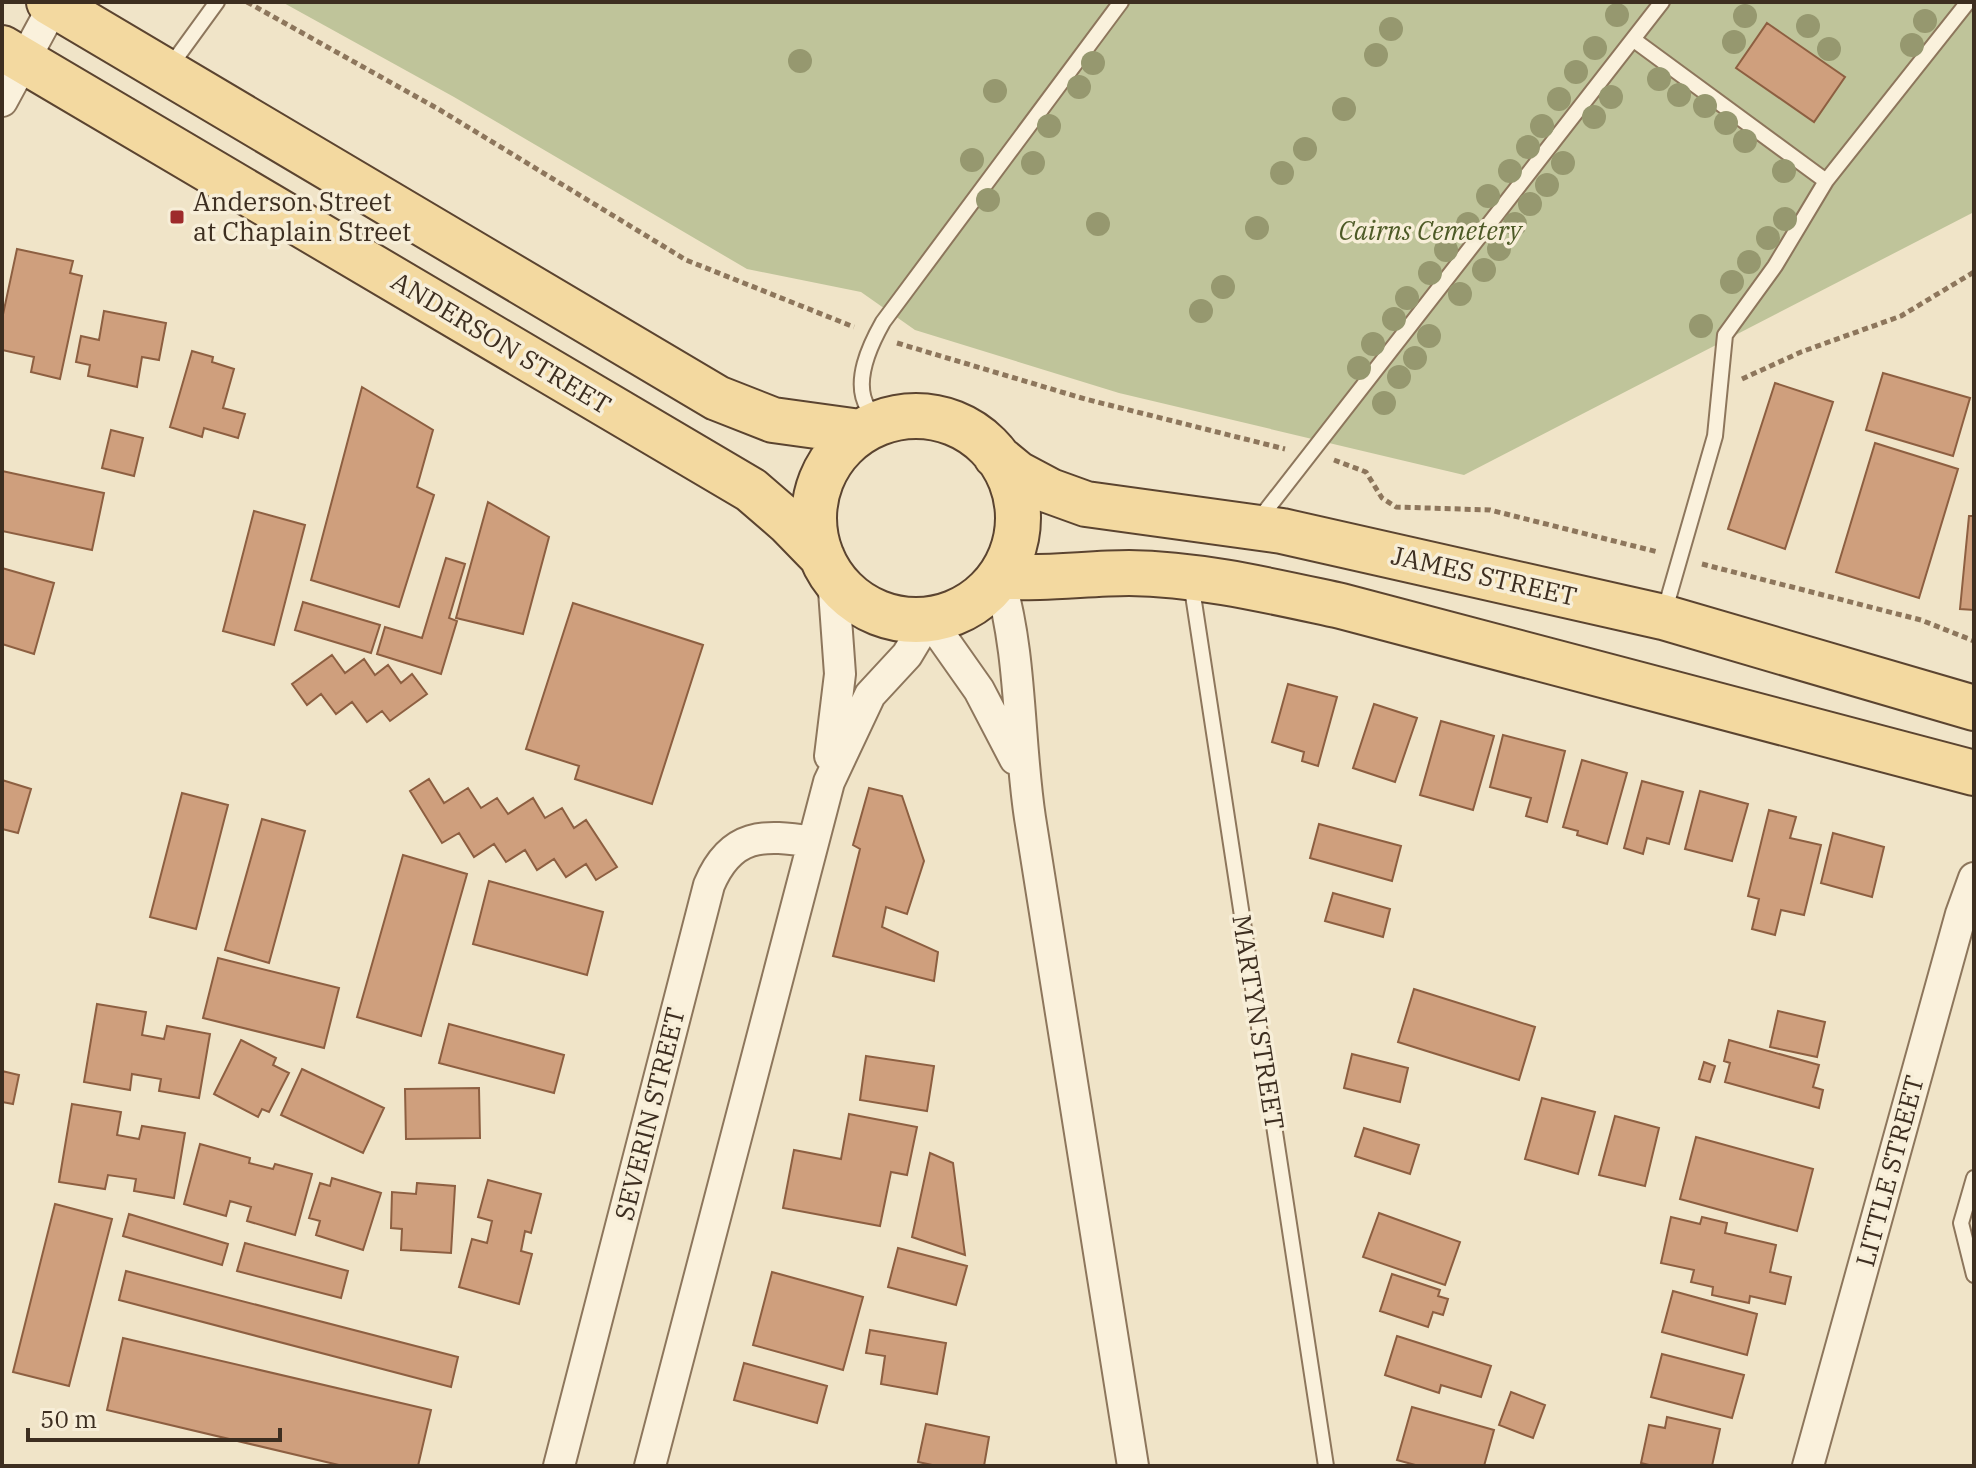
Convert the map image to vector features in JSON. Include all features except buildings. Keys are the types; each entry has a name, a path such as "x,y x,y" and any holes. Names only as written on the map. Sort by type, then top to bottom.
{"main road":[{"path":"51,3 717,398 773,420 871,427"},
{"name":"ANDERSON STREET","path":"12,54 751,490 788,522 827,567"},
{"path":"899,417 935,418 969,432 996,456 1006,471 1017,506 1015,543 999,577 969,606 929,620 901,619 875,611 851,597 827,567 814,526 816,495 837,453 871,427 899,417"},
{"name":"JAMES STREET","path":"996,456 1018,474 1050,491 1086,504 1253,526 1663,617 1974,708"},
{"path":"999,577 1028,579 1130,573 1190,577 1341,606 1974,773"}],"street":[{"path":"2,101 12,54 51,3"},
{"path":"650,1466 829,782 840,674 839,637 827,567"},
{"path":"999,577 1010,626 1024,775 1133,1466"},
{"path":"829,782 870,695 907,655 929,620 979,690 1024,775"},
{"name":"SEVERIN STREET","path":"559,1466 709,885 723,857 744,844 762,837 778,836 813,842"},
{"name":"LITTLE STREET","path":"1808,1466 1961,914 1974,878"}],"lane":[{"path":"166,72 217,2"},
{"path":"871,427 864,366 889,312 1121,2"},
{"path":"1253,526 1662,2"},
{"path":"1663,617 1715,436 1725,335 1775,266 1826,181 1968,2"},
{"path":"1634,40 1826,181"},
{"name":"MARTYN STREET","path":"1190,577 1326,1466"},
{"path":"1974,1178 1961,1223 1974,1275"}],"path":[{"path":"247,2 440,110 686,260 876,336 1085,399 1339,461 1366,472 1382,498 1396,507 1490,510 1921,620 1974,641"},
{"path":"1720,389 1801,352 1901,316 1974,272"}],"green space":[{"name":"Cairns Cemetery","path":"282,2 1974,2 1974,212 1464,475 1119,393 915,330 861,292 747,269 454,97"}],"place":[{"name":"Anderson Street at Chaplain Street","path":"177,217"}]}
